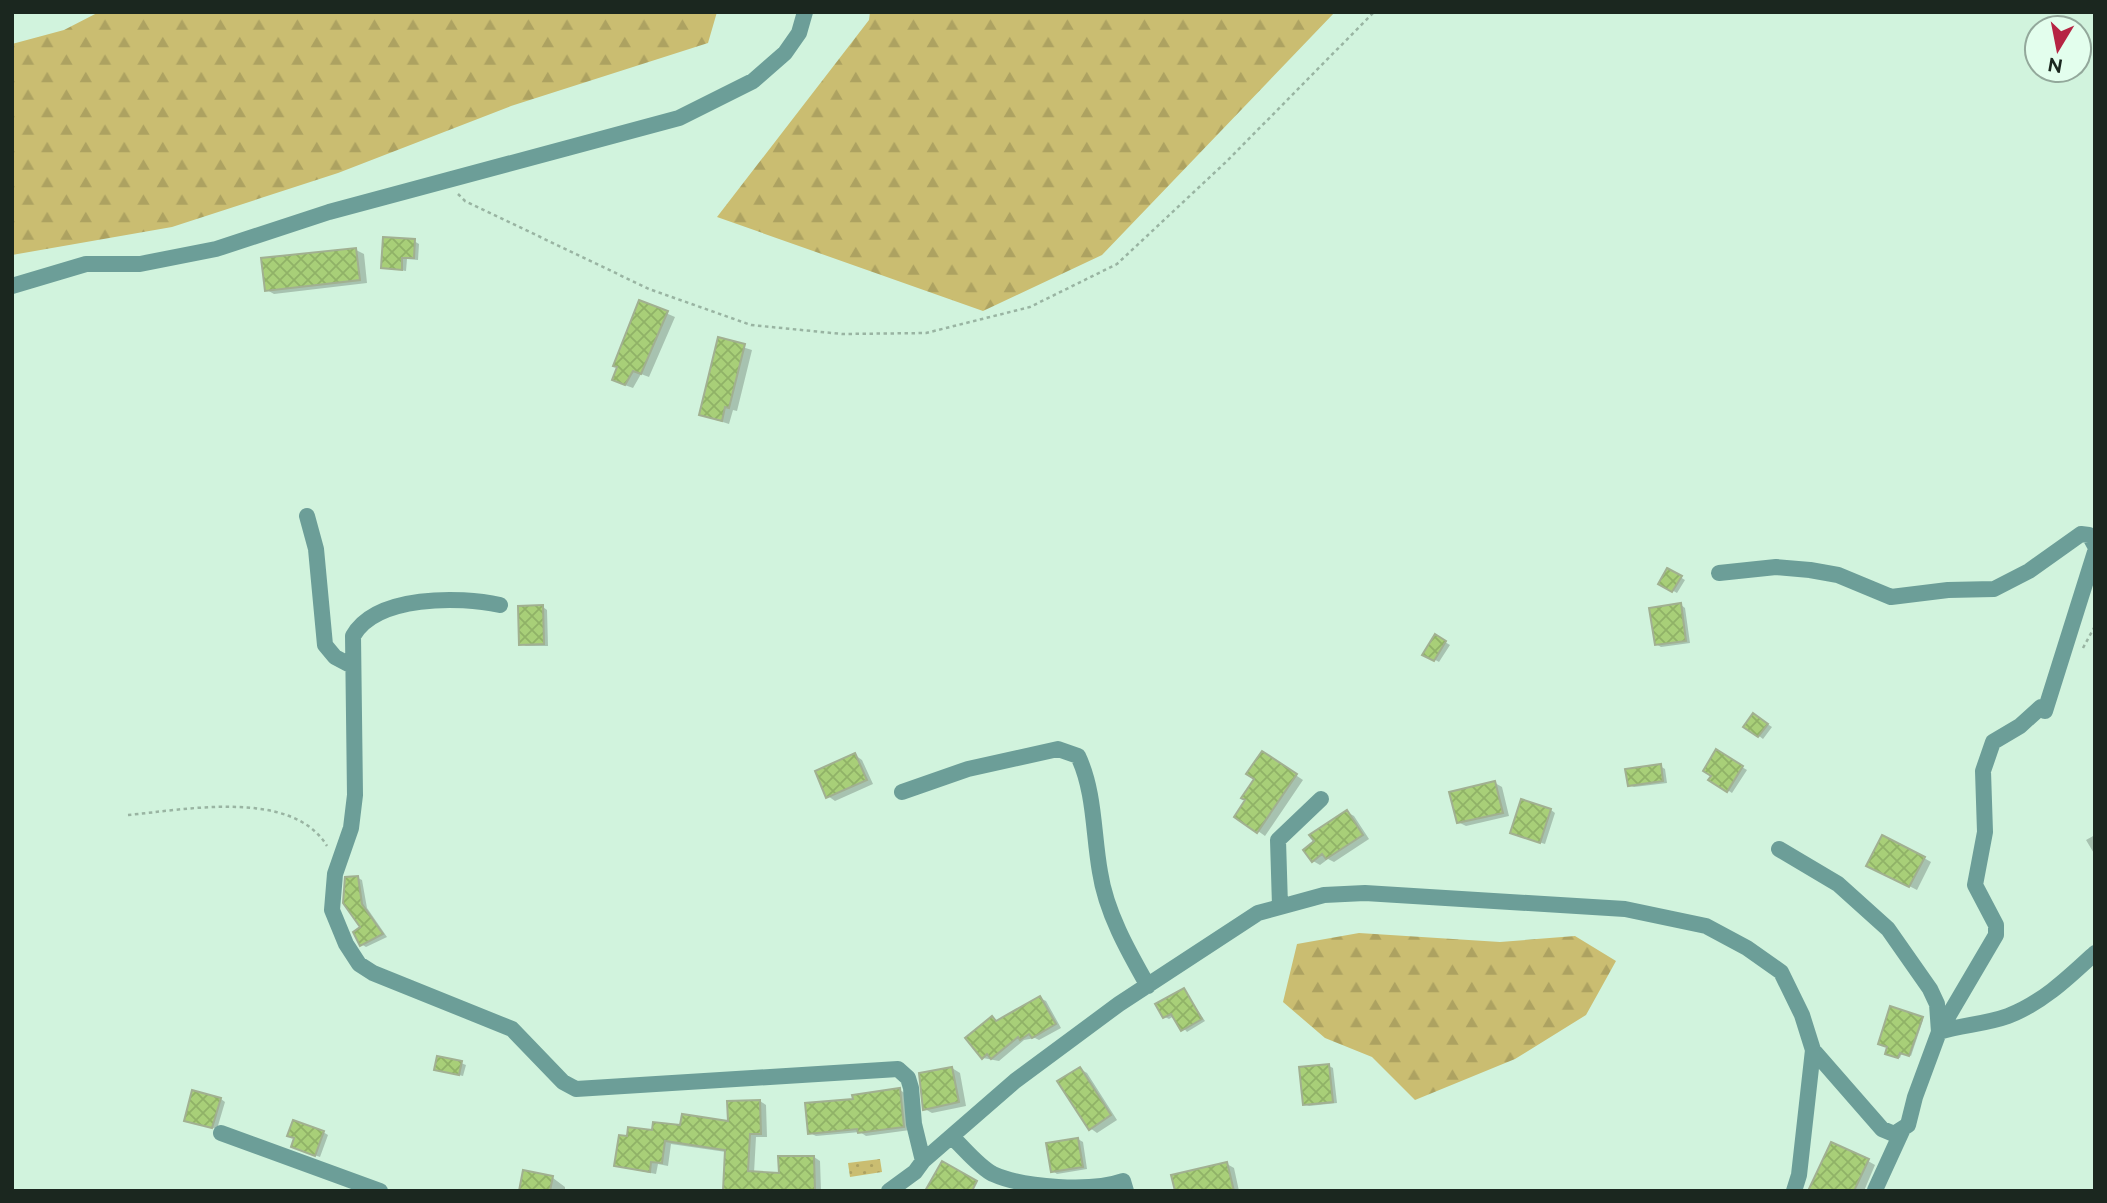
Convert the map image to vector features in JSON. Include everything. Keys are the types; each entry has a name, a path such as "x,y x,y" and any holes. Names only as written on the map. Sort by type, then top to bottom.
{"street":[{"path":"12,286 86,264 140,264 216,249 329,212 679,118 753,81 785,53 799,33 805,12"},
{"path":"307,516 316,549 325,645 335,657 352,666"},
{"path":"1719,573 1776,568 1810,570 1838,575 1891,597 1901,597 1948,590 1994,589 2029,571 2081,534 2089,534 2095,545"},
{"path":"1875,1190 1902,1132 1908,1125 1923,1070 1939,1032 1996,935 1996,925 1975,885 1985,832 1983,771 1987,754 2002,734 2020,726 2041,707 2045,711 2095,552"},
{"path":"500,605 471,599 420,602 381,613 358,628 353,636 355,795 351,828 337,868 332,910 346,944 359,964 392,982 512,1029 569,1087 600,1090 891,1067 898,1069 908,1078 923,1161"},
{"path":"902,792 968,769 1058,749 1078,756 1086,775 1100,875 1124,945 1148,986"},
{"path":"1280,906 1278,841 1321,799"},
{"path":"1779,849 1838,884 1888,929 1930,989 1937,1004 1939,1032"},
{"path":"889,1191 915,1172 923,1161 1015,1081 1119,1004 1258,913 1324,895 1365,893 1544,906 1588,906 1670,916 1706,926 1747,948 1781,972 1802,1016 1813,1050 1882,1129 1894,1134 1902,1132"},
{"path":"1939,1032 1963,1024 1984,1023 2026,1007 2047,996 2095,953"},
{"path":"1794,1191 1799,1175 1813,1050"},
{"path":"220,1133 380,1191"},
{"path":"952,1138 992,1173 1015,1180 1072,1188 1106,1187 1123,1181 1126,1191"}],"path":[{"path":"444,181 466,201 649,289 751,324 842,334 926,332 1030,307 1117,264 1227,161 1374,12"},
{"path":"128,815 250,806 275,812 308,827 325,843 337,868"}],"green space":[{"path":"99,12 717,12 708,43 511,106 338,173 172,227 12,255 12,44 64,30"},
{"path":"870,12 1335,12 1102,255 983,311 717,217 869,20"},
{"path":"1359,933 1500,942 1575,936 1616,961 1586,1015 1515,1059 1415,1100 1372,1057 1325,1038 1283,1002 1297,944"},
{"path":"880,1159 882,1172 850,1177 848,1163"}],"building":[{"path":"383,237 415,239 414,258 402,258 402,270 381,268"},
{"path":"356,248 360,280 265,291 261,258"},
{"path":"639,300 668,311 641,374 633,371 625,385 612,380 617,367 613,366"},
{"path":"718,337 745,344 729,408 725,407 722,421 699,415"},
{"path":"1667,568 1682,576 1672,592 1658,584"},
{"path":"1681,603 1686,641 1655,645 1649,608"},
{"path":"543,605 544,644 519,645 518,606"},
{"path":"1435,634 1446,641 1434,661 1422,655"},
{"path":"1753,713 1768,724 1758,737 1743,727"},
{"path":"1716,749 1743,766 1727,792 1708,780 1711,776 1703,771"},
{"path":"1262,751 1297,774 1257,833 1234,817 1245,800 1241,798 1254,779 1246,774"},
{"path":"855,753 867,780 826,798 815,771"},
{"path":"1661,764 1663,781 1628,786 1625,769"},
{"path":"1495,781 1503,813 1457,823 1449,792"},
{"path":"1521,799 1551,809 1540,843 1510,833"},
{"path":"1347,810 1363,835 1326,859 1322,854 1312,862 1303,850 1314,841 1309,835"},
{"path":"1882,835 1925,857 1909,887 1866,866"},
{"path":"358,876 362,904 383,934 360,946 353,932 360,927 343,903 345,877"},
{"path":"1184,988 1202,1019 1181,1031 1171,1014 1163,1018 1155,1004"},
{"path":"1040,996 1056,1024 1032,1038 1029,1034 1020,1040 1018,1037 991,1059 987,1054 982,1059 965,1038 992,1016 996,1021"},
{"path":"1890,1006 1923,1017 1909,1056 1900,1053 1898,1058 1885,1054 1887,1047 1878,1044"},
{"path":"437,1056 462,1061 459,1075 434,1070"},
{"path":"1329,1064 1333,1102 1303,1105 1299,1067"},
{"path":"952,1067 959,1102 923,1110 919,1073"},
{"path":"1080,1067 1111,1115 1089,1130 1057,1081"},
{"path":"900,1088 904,1127 858,1133 857,1129 808,1134 805,1103 853,1099 852,1095"},
{"path":"192,1090 221,1098 212,1128 184,1121"},
{"path":"760,1100 761,1134 750,1134 748,1171 779,1173 778,1156 814,1156 815,1191 723,1191 725,1150 665,1141 662,1163 651,1162 650,1172 614,1166 619,1135 627,1136 628,1127 652,1130 653,1122 680,1125 682,1114 728,1121 727,1101"},
{"path":"293,1120 324,1131 315,1156 291,1147 294,1138 287,1136"},
{"path":"1078,1138 1083,1167 1051,1172 1046,1143"},
{"path":"1831,1142 1869,1159 1854,1191 1808,1191"},
{"path":"942,1161 977,1181 972,1191 925,1191"},
{"path":"1227,1162 1234,1191 1175,1191 1171,1175"},
{"path":"523,1170 553,1176 550,1191 519,1191"}]}
